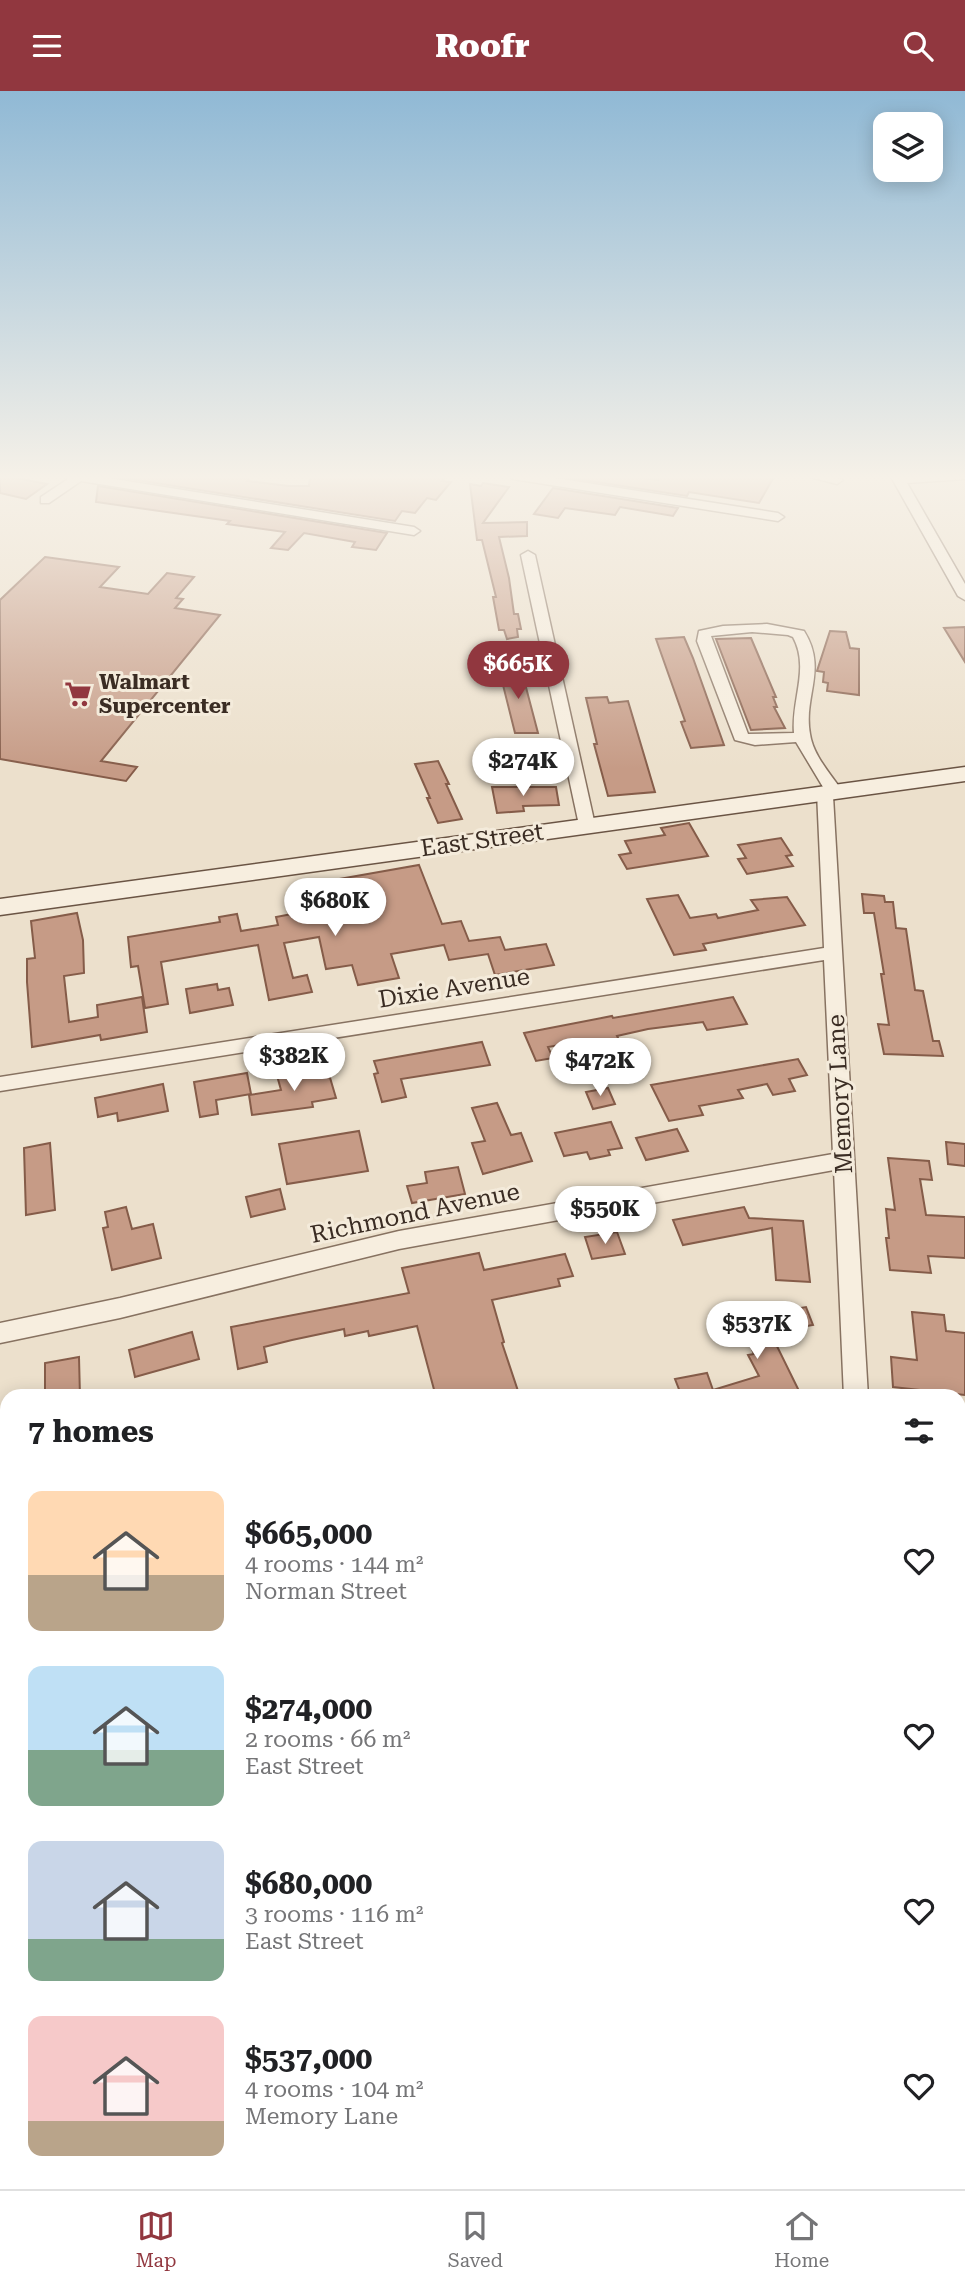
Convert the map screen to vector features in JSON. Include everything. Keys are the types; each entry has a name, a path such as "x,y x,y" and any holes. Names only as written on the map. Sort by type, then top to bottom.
{"street":[{"path":"532,573 587,825"},
{"path":"952,573 965,596"},
{"path":"803,737 755,740 741,737 709,655 704,634 715,631 782,628 799,634 808,655 801,730 830,792"},
{"name":"East Street","path":"0,907 965,773"},
{"name":"Memory Lane","path":"830,792 833,953 856,1389"},
{"name":"Dixie Avenue","path":"0,1084 833,953"},
{"name":"Richmond Avenue","path":"0,1333 120,1308 399,1240 844,1160"}],"building":[{"name":"Walmart Supercenter","path":"28,573 113,573 100,587 148,594 167,573 194,577 176,598 183,599 175,608 220,615 101,761 137,767 126,781 0,759 0,600"},
{"path":"490,573 508,573 514,614 518,614 521,629 517,629 518,637 507,639 504,630 499,630 493,597 496,597"},
{"path":"965,627 965,662 944,628"},
{"path":"830,631 846,632 850,648 859,649 859,695 827,691 828,683 823,682 824,672 817,671"},
{"path":"684,637 724,745 691,748 681,722 685,721 656,639"},
{"path":"751,638 776,697 773,697 777,707 774,707 785,728 751,730 716,639"},
{"path":"521,668 538,733 515,733 499,669"},
{"path":"607,697 609,703 628,701 655,792 608,796 594,744 597,744 586,698"},
{"path":"438,761 462,819 438,823 427,798 430,798 415,764"},
{"path":"492,787 556,787 559,805 523,806 524,811 497,813"},
{"path":"689,823 708,856 627,869 619,855 631,853 625,841 665,835 661,828"},
{"path":"781,838 792,855 786,856 793,866 747,874 738,859 746,858 738,845"},
{"path":"419,865 442,924 461,921 469,941 500,937 505,950 546,944 554,965 495,975 488,954 449,960 444,945 391,954 399,978 358,985 352,965 326,969 319,937 284,943 293,978 307,975 312,992 269,1000 258,945 161,962 168,1004 145,1008 138,966 131,967 128,937 220,922 219,917 237,914 241,931 278,925 276,917 313,910 316,920 349,914 339,879"},
{"path":"862,894 884,896 885,902 893,902 896,928 906,929 915,990 923,991 933,1041 939,1041 943,1056 884,1054 878,1024 889,1025 881,974 884,974 874,913 864,913"},
{"path":"678,895 690,918 716,914 718,918 758,910 751,900 787,897 805,925 703,944 706,950 674,955 647,899"},
{"path":"77,913 83,940 84,973 64,976 69,1022 98,1017 97,1005 142,997 147,1032 101,1040 100,1035 32,1047 27,982 27,959 35,958 31,921"},
{"path":"217,984 218,990 229,988 233,1005 190,1013 186,989"},
{"path":"733,997 747,1024 707,1030 703,1022 648,1029 617,1036 621,1044 599,1049 594,1039 548,1047 553,1058 536,1061 524,1033 612,1016 613,1018"},
{"path":"482,1042 490,1065 401,1079 406,1097 382,1102 374,1074 378,1073 374,1061"},
{"path":"798,1059 807,1075 789,1079 795,1091 773,1095 767,1084 738,1090 743,1098 699,1106 703,1115 669,1121 651,1085"},
{"path":"296,1068 299,1077 328,1071 336,1098 312,1102 313,1107 252,1115 249,1095 281,1090 276,1072"},
{"path":"247,1073 251,1094 216,1100 218,1114 200,1117 194,1082"},
{"path":"163,1084 168,1111 118,1121 117,1113 98,1117 95,1098"},
{"path":"608,1088 615,1104 593,1109 586,1092"},
{"path":"497,1103 511,1135 521,1133 532,1161 483,1174 472,1143 485,1141 472,1108"},
{"path":"611,1122 622,1148 608,1150 610,1155 590,1159 587,1152 564,1156 555,1133"},
{"path":"677,1129 688,1151 646,1160 636,1138"},
{"path":"359,1131 368,1171 287,1184 279,1144"},
{"path":"946,1142 965,1144 965,1166 948,1164"},
{"path":"50,1143 55,1210 26,1215 24,1148"},
{"path":"888,1158 929,1161 932,1180 920,1179 926,1215 965,1217 965,1258 928,1256 931,1273 890,1270 886,1209 895,1210"},
{"path":"458,1167 465,1194 412,1203 407,1186 427,1183 425,1172"},
{"path":"280,1189 285,1209 251,1217 246,1197"},
{"path":"126,1207 132,1229 153,1224 161,1258 112,1270 103,1228 108,1227 105,1212"},
{"path":"744,1207 749,1218 803,1221 810,1282 776,1280 772,1228 683,1245 673,1220"},
{"path":"617,1232 625,1254 592,1259 585,1237"},
{"path":"479,1253 484,1270 565,1254 573,1276 558,1279 560,1286 492,1300 504,1342 502,1343 517,1389 434,1389 417,1326 369,1336 368,1331 345,1336 344,1329 292,1340 264,1347 267,1362 238,1369 231,1327 409,1293 402,1268"},
{"path":"806,1307 813,1325 770,1332 798,1389 716,1389 759,1376 748,1355 754,1354 739,1318"},
{"path":"912,1312 944,1315 946,1331 965,1333 965,1389 893,1387 891,1357 917,1360"},
{"path":"192,1332 199,1359 135,1377 129,1350"},
{"path":"79,1357 80,1389 45,1389 45,1363"},
{"path":"707,1373 713,1389 679,1389 675,1379"}],"place":[{"name":"Walmart Supercenter","path":"78,694"}]}
